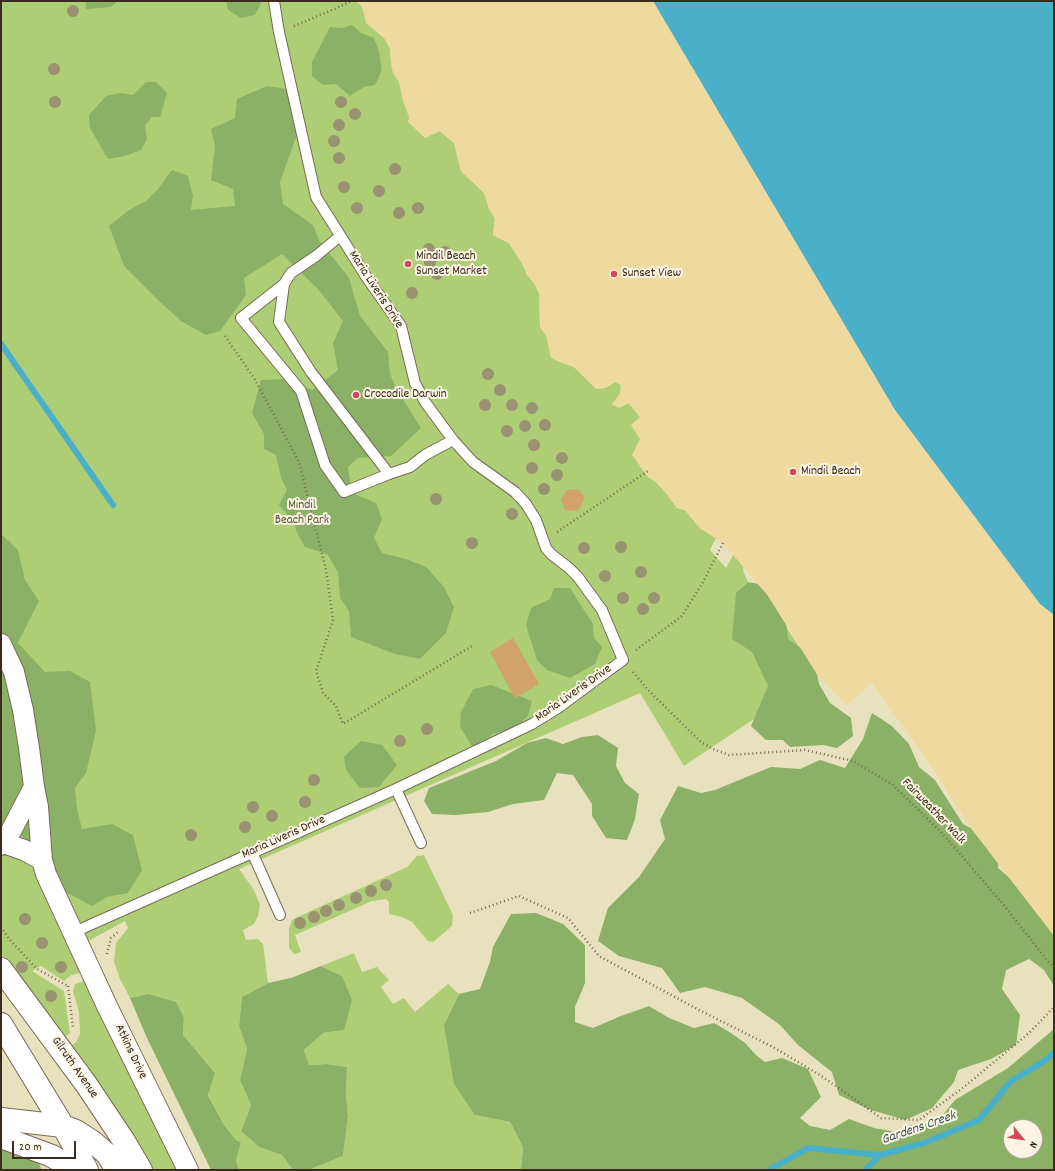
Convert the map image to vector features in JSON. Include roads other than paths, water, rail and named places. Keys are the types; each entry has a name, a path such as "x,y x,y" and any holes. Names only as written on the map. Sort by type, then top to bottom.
{"street":[{"path":"1,644 14,672 20,691 38,807 42,860 46,874 72,933"},
{"path":"34,787 12,831 2,844 24,850 42,860"},
{"name":"Atkins Drive","path":"72,933 188,1170"},
{"name":"Gilruth Avenue","path":"1,969 86,1084 124,1141 141,1170"},
{"path":"1,1026 63,1126 87,1170"},
{"path":"1,1119 63,1126 76,1131 93,1142 107,1154 117,1170"},
{"path":"1,1137 52,1156 75,1170"}],"lane":[{"name":"Maria Liveris Drive","path":"72,933 396,789 532,724 558,708 623,660 602,610 578,577 546,548 536,520 526,504 515,492 497,478 479,467 466,455 453,440 426,402 415,383 401,326 367,278 316,197 278,32 274,1"},
{"path":"340,236 316,256 291,273 284,284 241,318 300,391 325,464 344,492 389,474 410,468 425,456 453,440"},
{"path":"284,284 279,322 311,372 389,474"},
{"path":"396,789 421,843"},
{"path":"252,852 280,914"}],"water":[{"path":"653,1 1054,1 1054,615 1040,604 895,410"}],"waterway":[{"path":"1,344 113,505"},
{"name":"Gardens Creek","path":"769,1170 808,1148 880,1155 924,1143 979,1120 1010,1082 1054,1053"},
{"path":"865,1170 880,1155"}],"place":[{"name":"Mindil Beach Sunset Market","path":"408,264"},
{"name":"Sunset View","path":"614,274"},
{"name":"Crocodile Darwin","path":"356,395"},
{"name":"Mindil Beach","path":"793,472"}],"park label":[{"name":"Mindil Beach Park","path":"302,514"}]}
